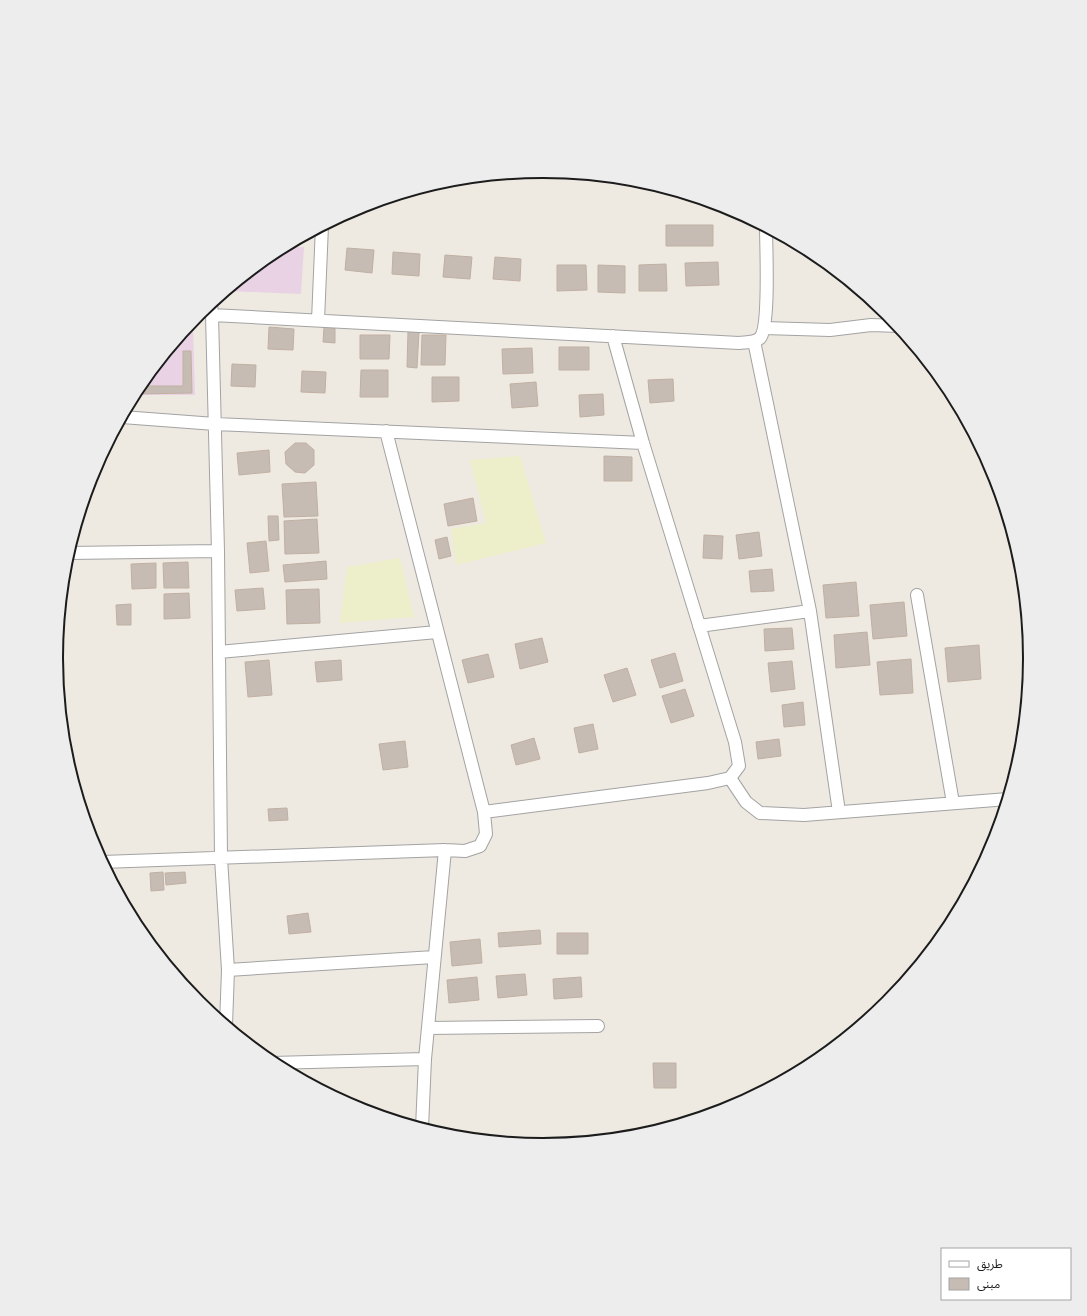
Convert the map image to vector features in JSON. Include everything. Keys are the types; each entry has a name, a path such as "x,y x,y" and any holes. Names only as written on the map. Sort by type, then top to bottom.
{"street":[{"path":"318,320 322,232"},
{"path":"214,309 318,320 739,343 754,341 760,338 764,328 766,296 766,232"},
{"path":"212,311 218,551 221,858 228,970 226,1018"},
{"path":"764,328 830,330 871,325 890,326"},
{"path":"484,812 708,783 730,778 739,766 735,742 643,443 612,336"},
{"path":"754,341 810,611 839,812"},
{"path":"127,417 215,424 643,443"},
{"path":"109,862 445,850 465,851 480,846 486,834 484,812 386,431"},
{"path":"74,554 218,551"},
{"path":"917,595 953,803"},
{"path":"699,626 810,611"},
{"path":"219,652 437,632"},
{"path":"730,778 746,802 760,813 804,814 1002,799"},
{"path":"422,1123 425,1059 445,850"},
{"path":"228,970 434,957"},
{"path":"428,1028 598,1026"},
{"path":"285,1063 425,1059"}],"shaded area":[{"path":"294,247 304,247 301,294 234,291 277,258"},
{"path":"193,329 195,395 141,395 162,365"}],"green space":[{"path":"520,456 546,543 456,565 451,529 486,523 470,460"},
{"path":"400,558 414,617 340,623 347,567"}],"building":[{"path":"666,225 713,225 713,246 666,246"},
{"path":"347,248 374,250 372,273 345,270"},
{"path":"393,252 420,254 419,276 392,274"},
{"path":"445,255 472,257 470,279 443,277"},
{"path":"495,257 521,259 520,281 493,279"},
{"path":"718,262 719,285 686,286 685,263"},
{"path":"666,264 667,291 639,291 639,265"},
{"path":"557,265 586,265 587,290 557,291"},
{"path":"598,265 625,266 625,293 598,292"},
{"path":"269,327 294,329 293,350 268,349"},
{"path":"324,327 335,328 335,343 323,342"},
{"path":"408,331 419,332 417,368 407,367"},
{"path":"360,335 390,335 389,359 360,359"},
{"path":"422,335 446,335 445,365 421,365"},
{"path":"559,347 589,347 589,370 559,370"},
{"path":"532,348 533,373 503,374 502,349"},
{"path":"183,351 191,351 192,393 142,394 147,386 183,386"},
{"path":"232,364 256,365 255,387 231,386"},
{"path":"361,370 388,370 388,397 360,397"},
{"path":"302,371 326,372 325,393 301,392"},
{"path":"432,377 459,377 459,401 432,402"},
{"path":"673,379 674,401 650,403 648,380"},
{"path":"536,382 538,406 512,408 510,384"},
{"path":"603,394 604,415 580,417 579,395"},
{"path":"295,443 306,443 314,450 314,465 305,473 295,472 286,464 285,452"},
{"path":"269,450 270,472 239,475 237,453"},
{"path":"604,456 632,457 632,481 604,481"},
{"path":"316,482 318,516 284,517 282,484"},
{"path":"473,498 477,521 448,526 444,504"},
{"path":"268,516 278,516 279,540 269,541"},
{"path":"317,519 319,553 285,554 284,521"},
{"path":"759,532 762,556 739,559 736,535"},
{"path":"704,535 723,536 722,559 703,558"},
{"path":"447,537 451,556 439,559 435,540"},
{"path":"266,541 269,571 250,573 247,543"},
{"path":"326,561 327,579 285,582 283,565"},
{"path":"188,562 189,588 164,588 163,563"},
{"path":"156,563 156,588 132,589 131,564"},
{"path":"772,569 774,591 751,592 749,571"},
{"path":"856,582 859,616 826,618 823,585"},
{"path":"263,588 265,609 237,611 235,590"},
{"path":"319,589 320,623 287,624 286,590"},
{"path":"189,593 190,618 164,619 164,594"},
{"path":"904,602 907,636 873,639 870,605"},
{"path":"131,604 131,625 117,625 116,605"},
{"path":"792,628 794,649 765,651 764,629"},
{"path":"867,632 870,665 836,668 834,635"},
{"path":"542,638 548,662 520,669 515,644"},
{"path":"979,645 981,679 948,682 945,648"},
{"path":"675,653 683,681 660,688 651,660"},
{"path":"488,654 494,677 468,683 462,660"},
{"path":"911,659 913,693 880,695 877,662"},
{"path":"269,660 272,695 248,697 245,662"},
{"path":"341,660 342,680 317,682 315,662"},
{"path":"792,661 795,689 771,692 768,663"},
{"path":"627,668 636,695 613,702 604,675"},
{"path":"685,689 694,716 671,723 662,696"},
{"path":"803,702 805,725 784,727 782,705"},
{"path":"593,724 598,749 579,753 574,728"},
{"path":"534,738 540,759 516,765 511,745"},
{"path":"779,739 781,756 758,759 756,742"},
{"path":"405,741 408,767 383,770 379,744"},
{"path":"287,808 288,820 269,821 268,809"},
{"path":"163,872 164,890 151,891 150,873"},
{"path":"185,872 186,883 166,885 165,873"},
{"path":"308,913 311,932 289,934 287,916"},
{"path":"540,930 541,944 499,947 498,933"},
{"path":"557,933 588,933 588,954 557,954"},
{"path":"480,939 482,963 452,966 450,942"},
{"path":"525,974 527,995 498,998 496,976"},
{"path":"477,977 479,1000 449,1003 447,980"},
{"path":"581,977 582,997 554,999 553,979"},
{"path":"653,1063 676,1063 676,1088 654,1088"}]}
